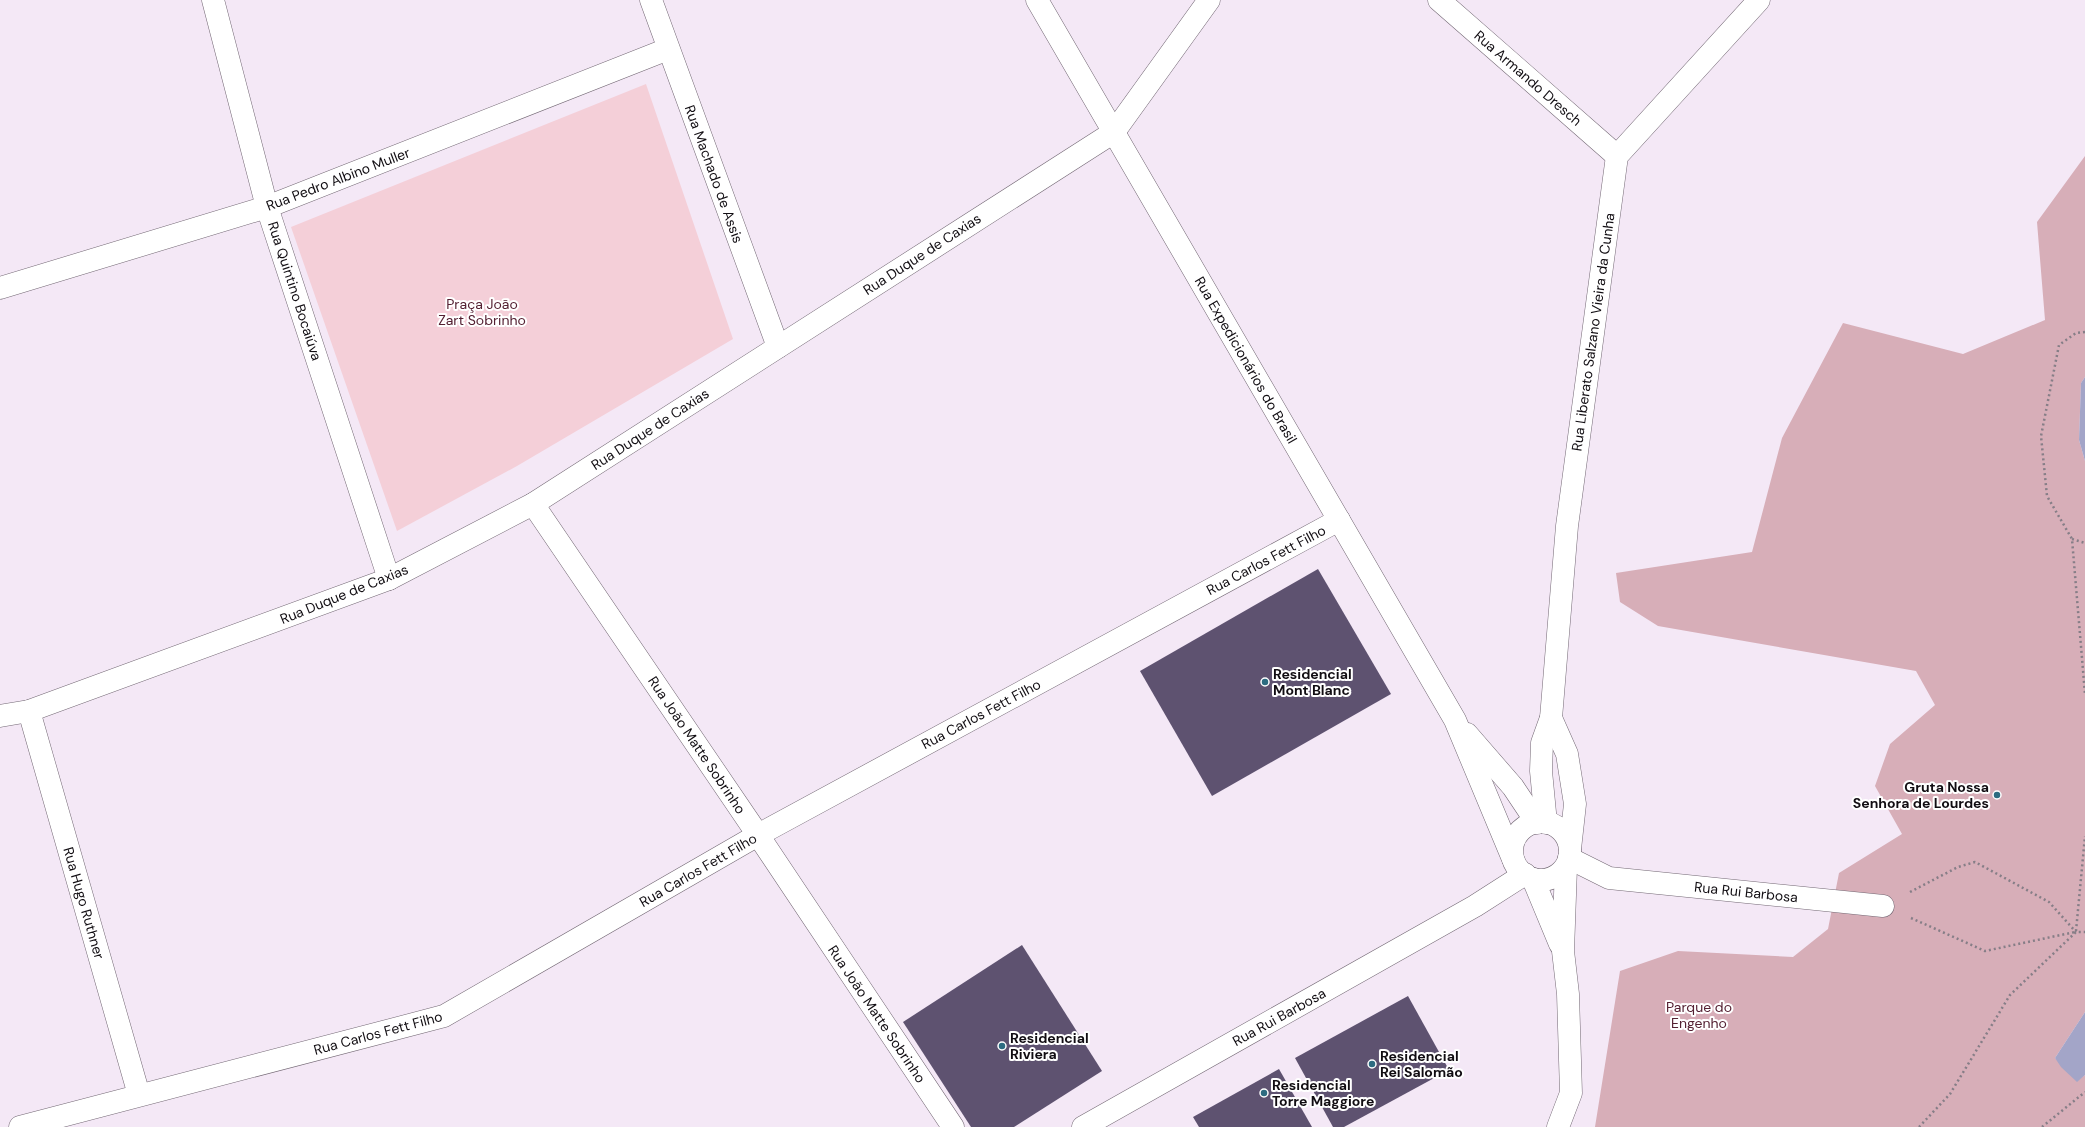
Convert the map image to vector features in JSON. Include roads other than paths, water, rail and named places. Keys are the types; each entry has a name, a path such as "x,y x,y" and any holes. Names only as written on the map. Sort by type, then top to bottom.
{"street":[{"name":"Rua Quintino Bocaiúva","path":"213,0 267,207 389,579"},
{"name":"Rua Machado de Assis","path":"651,0 778,347"},
{"name":"Rua Expedicionários do Brasil","path":"1037,0 1455,720 1524,871"},
{"name":"Rua Duque de Caxias","path":"0,716 29,711 389,579 533,504 1114,132 1209,0"},
{"name":"Rua Armando Dresch","path":"1440,0 1617,156"},
{"path":"1617,156 1759,0"},
{"name":"Rua Pedro Albino Muller","path":"0,288 267,207 668,49"},
{"name":"Rua Liberato Salzano Vieira da Cunha","path":"1542,823 1542,743 1551,718 1566,526 1617,156"},
{"name":"Rua João Matte Sobrinho","path":"533,504 758,835 953,1127"},
{"name":"Rua Carlos Fett Filho","path":"20,1127 444,1016 758,835 1339,520"},
{"name":"Rua Hugo Ruthner","path":"29,711 139,1095"},
{"name":"Rua Liberato Salzano Vieira da Cunha","path":"1551,718 1567,754 1575,804 1569,858 1563,951 1568,994 1571,1093 1558,1127"},
{"name":"Rua Expedicionários do Brasil","path":"1455,720 1542,823"},
{"path":"1542,823 1555,826 1562,831 1568,839 1569,858 1560,874 1552,878 1542,880 1524,871 1512,849 1520,832 1528,826 1542,823"},
{"name":"Rua Rui Barbosa","path":"1569,858 1609,878 1883,906"},
{"name":"Rua Liberato Salzano Vieira da Cunha","path":"1524,871 1563,951"},
{"name":"Rua Rui Barbosa","path":"1083,1127 1475,906 1524,871"},
{"path":"50,1127 76,1112"}],"water":[{"path":"2085,377 2085,461 2079,440 2081,383"},
{"path":"2085,1012 2085,1075 2077,1082 2061,1067 2055,1058"}],"place":[{"name":"Residencial Mont Blanc","path":"1265,682"},
{"name":"Gruta Nossa Senhora de Lourdes","path":"1997,795"},
{"name":"Residencial Riviera","path":"1002,1046"},
{"name":"Residencial Rei Salomão","path":"1372,1064"},
{"name":"Residencial Torre Maggiore","path":"1264,1093"}],"park label":[{"name":"Praça João Zart Sobrinho","path":"482,312"},
{"name":"Parque do Engenho","path":"1699,1016"}]}
